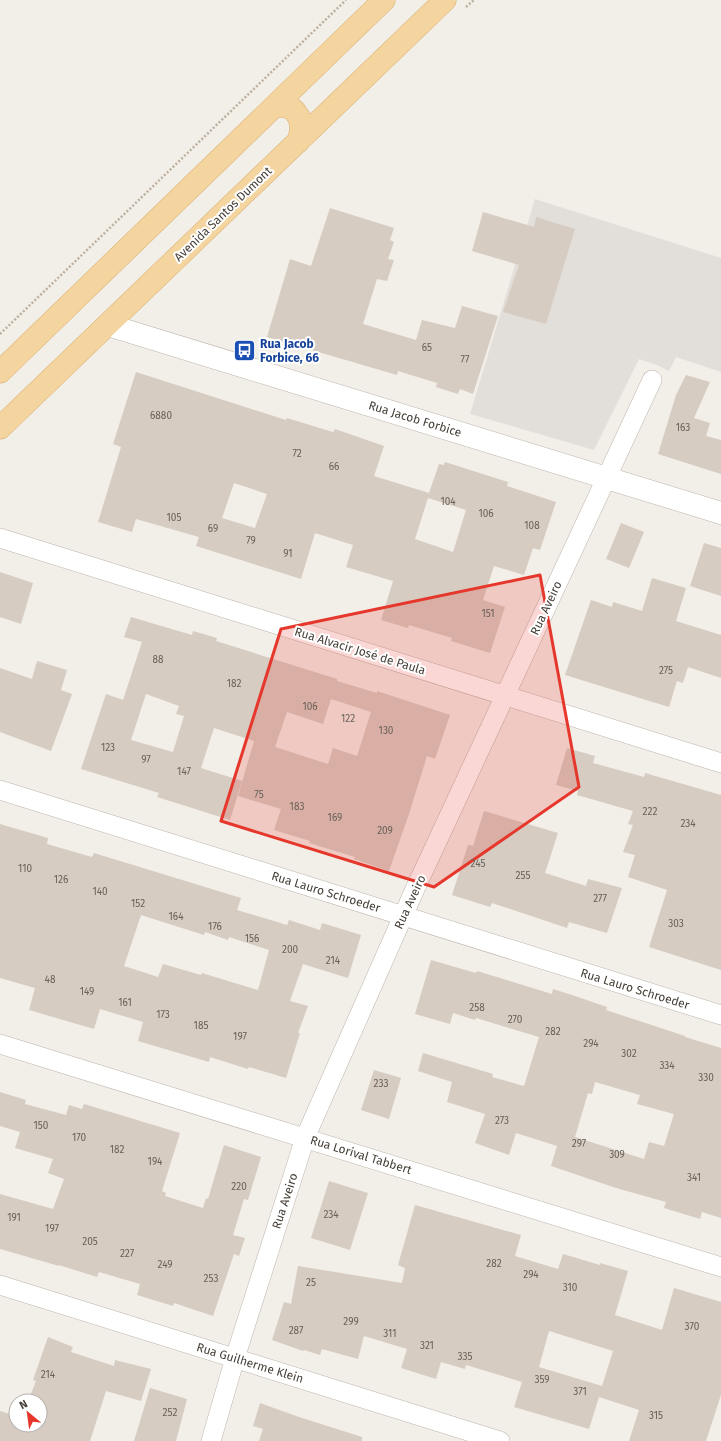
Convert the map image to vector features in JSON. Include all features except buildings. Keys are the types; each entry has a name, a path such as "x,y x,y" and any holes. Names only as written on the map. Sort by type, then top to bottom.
{"main road":[{"path":"0,372 384,0"},
{"name":"Avenida Santos Dumont","path":"0,428 445,0"},
{"path":"273,108 283,105 294,110 300,119 301,131 298,142"}],"street":[{"name":"Rua Jacob Forbice","path":"108,325 721,513"},
{"name":"Rua Aveiro","path":"211,1441 235,1358 305,1138 403,916 652,380"},
{"name":"Rua Alvacir José de Paula","path":"0,538 721,763"},
{"name":"Rua Lauro Schroeder","path":"0,790 721,1015"},
{"name":"Rua Lorival Tabbert","path":"0,1044 721,1267"},
{"name":"Rua Guilherme Klein","path":"0,1285 500,1441"}],"path":[{"path":"0,334 346,0"}],"highlighted area":[{"path":"540,575 579,787 434,887 221,821 281,629"}],"shaded area":[{"path":"535,199 721,258 721,372 676,357 669,371 639,359 594,450 470,414"}],"place":[{"name":"Rua Jacob Forbice, 66","path":"245,351"}]}
